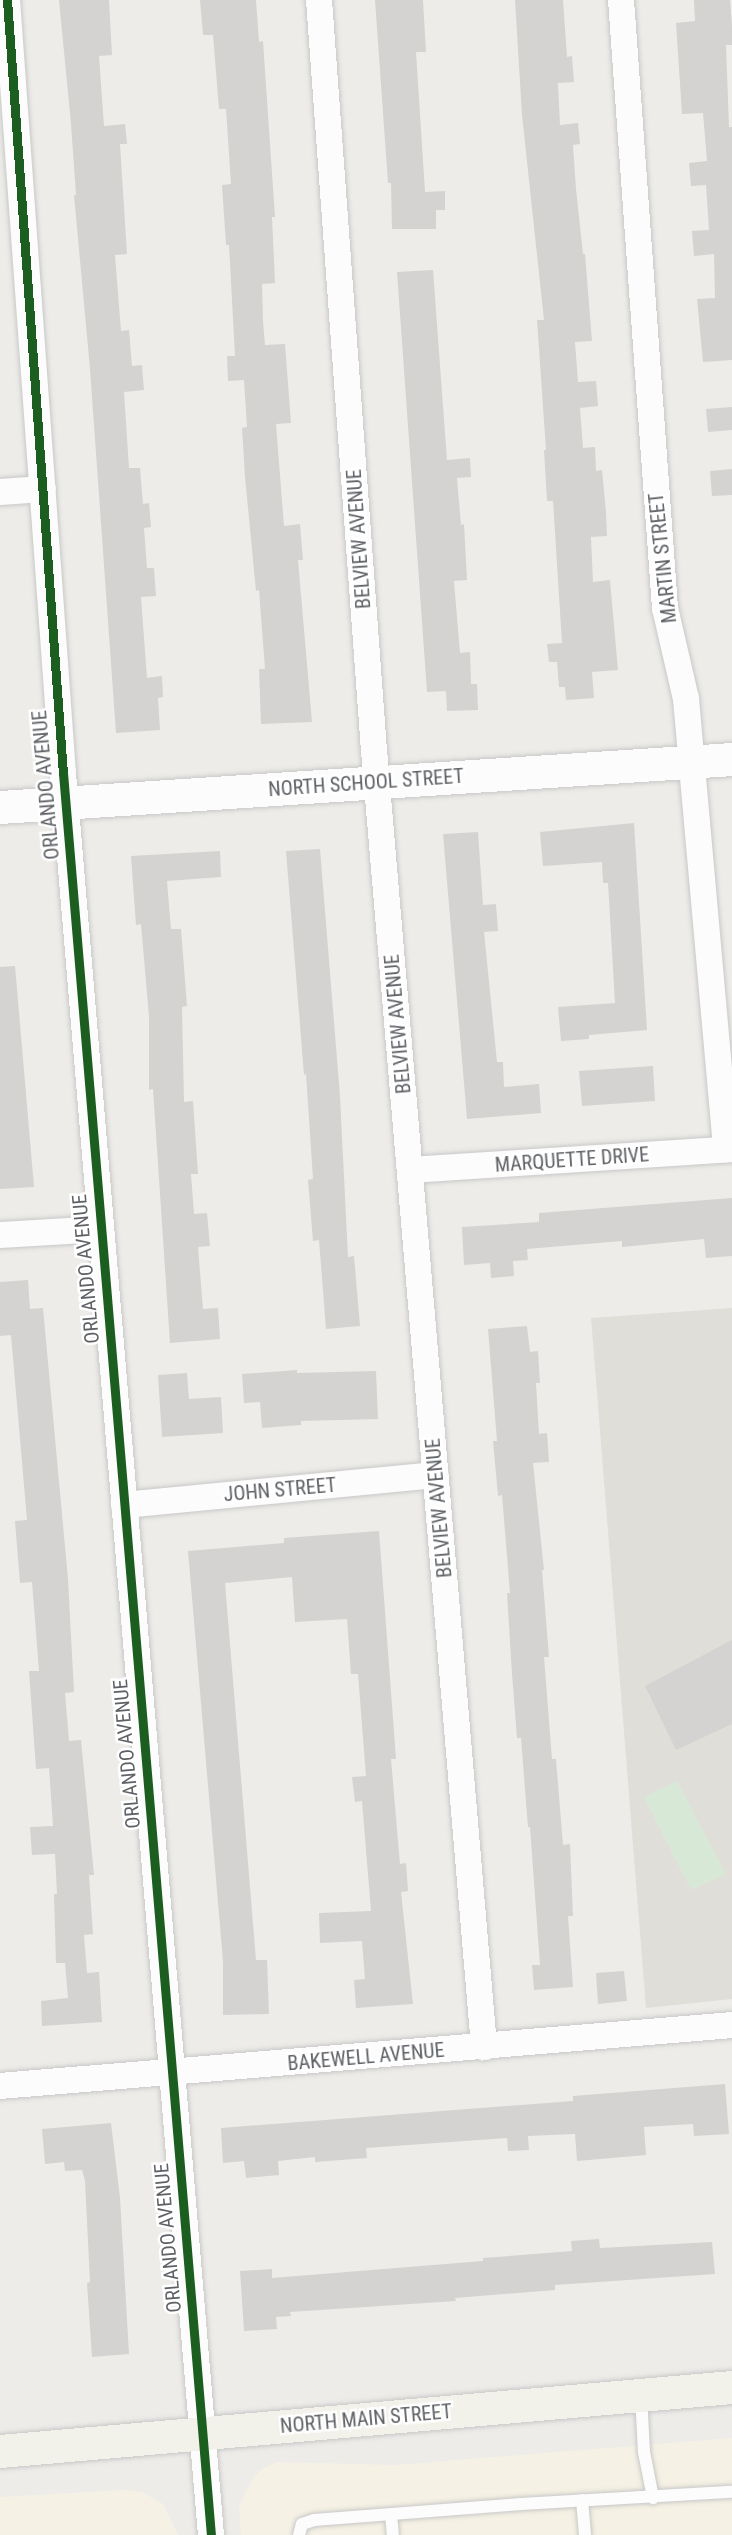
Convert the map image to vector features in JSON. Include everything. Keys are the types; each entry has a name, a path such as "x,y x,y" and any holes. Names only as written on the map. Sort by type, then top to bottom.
{"main road":[{"name":"NORTH MAIN STREET","path":"0,2451 732,2387"}],"street":[{"name":"ORLANDO AVENUE","path":"7,0 66,802 211,2535"},
{"name":"BELVIEW AVENUE","path":"320,0 377,783 484,2047"},
{"name":"MARTIN STREET","path":"621,0 665,608 686,699 690,762 729,1149"},
{"path":"0,492 43,489"},
{"name":"NORTH SCHOOL STREET","path":"0,807 732,759"},
{"name":"MARQUETTE DRIVE","path":"411,1170 729,1149"},
{"path":"0,1235 101,1229"},
{"name":"JOHN STREET","path":"124,1505 436,1475"},
{"name":"BAKEWELL AVENUE","path":"0,2086 732,2025"}],"lane":[{"path":"641,2395 644,2452 653,2498"},
{"path":"299,2535 302,2524 314,2520 582,2500 732,2492"},
{"path":"582,2500 585,2535"},
{"path":"392,2514 393,2535"}],"shaded area":[{"path":"732,1308 732,1999 646,2008 591,1318"},
{"path":"732,2438 732,2535 241,2535 239,2506 252,2480 262,2469 277,2462 395,2465"},
{"path":"127,2490 142,2492 163,2504 178,2535 0,2535 0,2497"}],"green space":[{"path":"677,1781 726,1874 691,1890 644,1797"}],"building":[{"path":"59,0 109,0 112,55 99,56 104,126 125,124 127,144 120,144 127,254 115,255 121,331 129,330 132,366 142,365 144,390 124,392 129,468 140,468 143,504 149,503 151,527 144,528 147,568 154,568 156,596 141,597 147,678 162,676 163,697 158,698 160,730 116,733 90,369 74,195 76,195 71,124"},
{"path":"200,0 256,0 259,42 263,41 275,217 272,217 275,283 262,284 263,321 265,345 285,344 291,423 276,424 284,526 300,524 303,560 298,560 312,722 261,724 259,669 265,669 259,590 256,591 245,477 242,428 247,427 244,380 228,381 227,356 235,356 229,245 226,245 222,185 231,184 226,109 219,109 213,35 203,35"},
{"path":"375,0 423,0 426,52 416,52 425,192 445,191 445,210 436,210 436,229 392,229 391,183 388,183"},
{"path":"515,0 563,0 567,57 572,56 574,82 558,83 560,125 578,123 580,144 573,145 592,341 575,342 578,382 596,381 598,406 580,408 583,448 595,447 596,471 602,470 606,512 607,536 591,537 593,582 610,580 618,670 592,672 594,698 566,700 565,687 559,687 557,662 549,662 547,644 562,643 553,501 547,501 544,450 546,450 537,320 544,320 522,115"},
{"path":"694,0 730,0 732,26 732,45 726,45 729,127 732,127 732,360 703,362 697,299 715,298 714,254 694,256 692,231 709,230 706,185 691,186 689,163 707,161 703,113 682,114 676,23 695,21"},
{"path":"433,270 447,460 470,458 471,477 457,478 461,525 464,524 467,580 454,581 460,653 470,652 471,684 477,684 478,710 447,711 446,691 427,692 397,272"},
{"path":"732,407 732,430 708,432 706,409"},
{"path":"732,469 732,495 712,496 710,471"},
{"path":"634,823 647,1030 589,1035 589,1039 561,1041 558,1007 615,1003 608,883 603,883 602,862 543,866 540,832"},
{"path":"478,832 483,905 496,904 498,931 484,932 497,1062 503,1062 504,1087 539,1084 541,1113 467,1119 443,834"},
{"path":"320,849 340,1096 348,1257 354,1256 360,1326 326,1329 319,1240 313,1241 308,1180 313,1179 306,1074 304,1075 286,851"},
{"path":"220,851 221,877 167,881 171,929 181,929 187,1006 182,1007 184,1102 193,1101 198,1174 191,1174 194,1214 207,1213 210,1246 198,1247 203,1309 218,1308 220,1339 170,1343 153,1089 149,1090 149,1017 141,924 136,925 131,856"},
{"path":"15,966 34,1187 0,1189 0,967"},
{"path":"653,1066 655,1101 582,1106 579,1071"},
{"path":"732,1198 732,1256 706,1258 704,1239 622,1247 622,1241 527,1249 528,1260 513,1261 514,1276 491,1278 490,1263 464,1265 462,1227 539,1222 539,1213"},
{"path":"28,1280 30,1309 43,1308 68,1579 74,1692 65,1693 69,1741 81,1740 94,1875 89,1875 93,1934 84,1935 87,1973 99,1972 102,2022 42,2026 41,2001 68,1998 65,1963 56,1963 55,1854 32,1855 30,1827 53,1826 49,1768 36,1769 29,1671 39,1671 32,1582 20,1583 15,1521 27,1520 11,1335 0,1336 0,1282"},
{"path":"527,1326 530,1352 538,1351 540,1383 536,1383 539,1434 547,1433 549,1462 533,1463 544,1570 542,1570 549,1657 544,1657 552,1759 556,1759 563,1845 570,1844 573,1916 568,1916 573,1987 534,1990 532,1965 540,1965 521,1738 517,1738 507,1593 510,1593 502,1495 498,1496 493,1441 497,1441 488,1329"},
{"path":"297,1370 297,1373 376,1371 378,1419 301,1421 301,1425 262,1428 260,1402 244,1403 242,1374"},
{"path":"187,1373 189,1399 221,1397 223,1433 162,1437 158,1375"},
{"path":"379,1531 396,1759 391,1759 400,1864 406,1863 408,1891 401,1892 413,2004 356,2008 354,1980 365,1979 362,1941 320,1943 319,1913 371,1911 362,1801 355,1802 352,1777 366,1776 358,1674 351,1674 347,1619 295,1622 292,1577 225,1583 256,1960 267,1960 269,2014 223,2015 223,1961 188,1551 284,1543 284,1538"},
{"path":"732,1640 732,1724 676,1750 645,1686"},
{"path":"624,1971 627,2001 598,2004 596,1973"},
{"path":"725,2084 729,2134 694,2136 693,2124 644,2127 646,2155 577,2161 575,2134 528,2136 529,2150 508,2151 507,2138 366,2148 367,2158 315,2162 315,2157 278,2161 279,2175 246,2178 244,2161 223,2163 221,2128 573,2101 573,2096"},
{"path":"111,2123 120,2198 129,2354 92,2357 87,2283 90,2282 85,2181 82,2170 65,2171 64,2162 45,2164 42,2129"},
{"path":"599,2239 600,2248 712,2242 715,2274 555,2285 555,2290 455,2298 456,2301 290,2312 291,2316 276,2317 277,2329 244,2331 240,2271 272,2269 272,2278 483,2261 483,2258 572,2251 571,2241"}],"cycle path":[{"path":"7,0 63,773 211,2535"}]}
